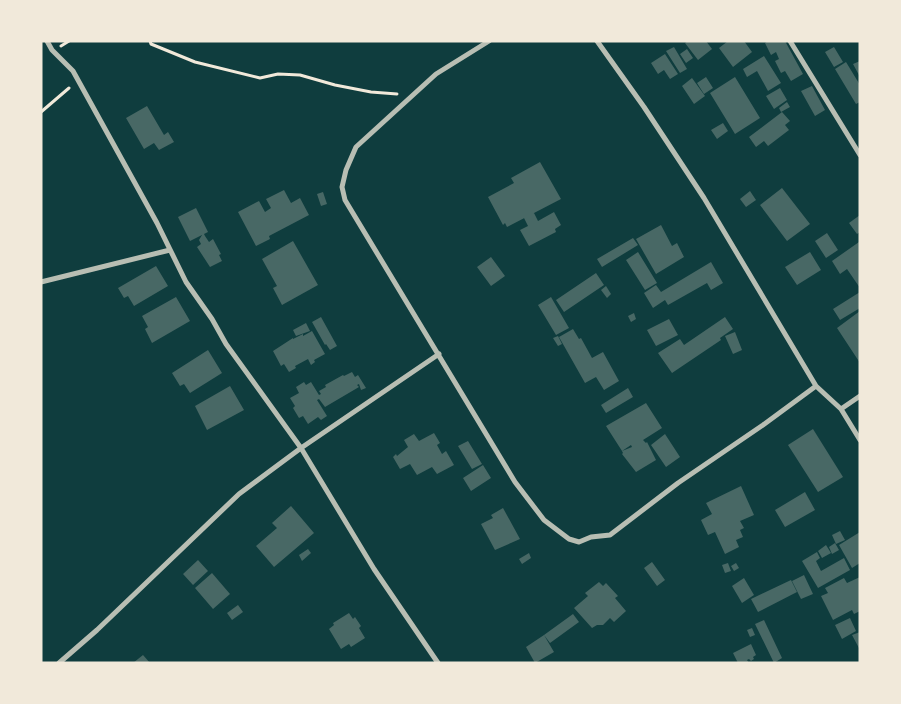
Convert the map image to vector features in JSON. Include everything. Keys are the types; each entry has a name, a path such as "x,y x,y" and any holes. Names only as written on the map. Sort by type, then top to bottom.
{"street":[{"path":"47,41 52,50 73,71 158,223 186,282 212,319 226,344 301,448 374,569 438,663"},
{"path":"489,41 436,74 356,147 346,170 342,187 345,200 515,482 544,520 569,539 579,542 592,537 610,535 678,483 816,386"},
{"path":"597,41 644,107 704,198 816,386 842,408 860,440"},
{"path":"790,41 860,155"},
{"path":"41,282 170,250"},
{"path":"59,663 97,630 239,494 301,448 439,354"},
{"path":"842,408 860,396"}],"path":[{"path":"150,41 150,44 195,62 260,78 278,74 300,75 370,92 412,95"},
{"path":"41,112 67,90 77,78"}],"building":[{"path":"688,41 706,41 712,49 698,60 685,43"},
{"path":"728,41 744,41 752,52 733,67 719,48"},
{"path":"768,41 785,41 803,74 791,81 785,71 781,73 775,61 779,59 776,52 771,55 765,43"},
{"path":"674,47 687,69 680,73 666,51"},
{"path":"834,47 843,62 834,67 825,52"},
{"path":"687,49 693,58 686,63 680,54"},
{"path":"665,54 678,74 670,79 664,70 658,74 651,63"},
{"path":"764,56 781,83 768,91 757,71 747,77 743,69"},
{"path":"860,61 860,77 853,64"},
{"path":"846,62 860,85 860,102 856,104 835,69"},
{"path":"706,77 713,88 704,94 697,83"},
{"path":"735,77 760,118 735,134 710,93"},
{"path":"692,78 705,96 694,104 682,86"},
{"path":"812,86 825,110 815,116 801,91"},
{"path":"780,88 787,100 774,109 766,96"},
{"path":"787,102 790,107 781,112 779,108"},
{"path":"147,106 164,135 168,132 174,142 159,150 154,143 144,149 126,118"},
{"path":"782,112 790,121 785,125 789,130 768,146 764,141 756,147 749,137"},
{"path":"723,123 728,131 717,139 711,130"},
{"path":"540,162 561,199 507,227 505,223 503,225 488,197 514,183 511,178"},
{"path":"782,188 810,224 787,241 760,205"},
{"path":"284,190 291,203 300,198 309,215 269,236 270,239 256,246 238,212 259,201 265,212 271,208 266,199"},
{"path":"750,191 756,200 746,207 740,199"},
{"path":"323,192 327,204 321,206 317,194"},
{"path":"196,208 208,232 204,234 205,236 209,242 213,239 221,254 219,255 222,261 210,267 197,247 201,244 199,240 202,235 190,241 178,217"},
{"path":"554,212 561,225 555,229 556,232 529,246 520,230 528,226 524,218 534,213 538,221"},
{"path":"860,215 860,232 857,234 849,223"},
{"path":"661,225 672,246 677,243 684,257 656,274 636,239"},
{"path":"827,233 838,250 826,258 815,241"},
{"path":"633,238 638,245 602,267 597,259"},
{"path":"293,241 318,285 282,305 273,288 277,286 262,259"},
{"path":"859,242 860,288 847,269 840,274 832,261"},
{"path":"638,252 657,283 645,290 626,260"},
{"path":"810,252 821,270 797,285 785,267"},
{"path":"491,257 505,276 491,286 477,267"},
{"path":"711,262 723,283 711,290 707,283 668,305 665,300 653,308 644,293 656,285 661,292"},
{"path":"156,266 168,286 134,306 128,296 124,298 118,288"},
{"path":"596,273 604,285 564,312 556,300"},
{"path":"606,286 611,294 607,298 601,290"},
{"path":"860,292 860,308 840,320 833,309"},
{"path":"176,297 190,321 152,343 145,329 148,327 142,316"},
{"path":"551,297 569,328 556,335 538,305"},
{"path":"860,311 860,363 837,328"},
{"path":"634,313 636,319 631,322 628,316"},
{"path":"321,317 337,346 330,350 325,345 312,322"},
{"path":"725,317 733,329 720,338 721,340 672,373 658,353 680,339 684,345"},
{"path":"669,319 678,335 656,346 647,330"},
{"path":"306,323 310,331 296,336 293,330"},
{"path":"573,329 579,339 581,338 592,358 603,352 619,381 604,390 596,377 585,383 559,337"},
{"path":"312,331 325,354 314,360 315,362 311,365 308,359 295,366 296,368 289,372 284,364 281,366 273,351 293,338 303,334 303,336"},
{"path":"735,332 742,350 733,354 725,336"},
{"path":"558,336 562,344 558,346 553,338"},
{"path":"208,350 222,373 190,393 184,384 180,386 172,373"},
{"path":"352,372 355,377 358,375 366,388 361,390 359,384 357,385 359,387 325,407 319,399 317,400 327,416 321,420 318,417 308,424 303,416 299,418 290,398 299,393 296,387 304,382 306,385 311,382 319,395 321,394 319,391 326,387 325,385"},
{"path":"230,386 244,410 207,430 195,406"},
{"path":"628,388 633,397 606,413 601,405"},
{"path":"646,403 662,428 643,440 647,442 656,460 636,472 622,454 606,426"},
{"path":"813,429 843,477 818,492 788,445"},
{"path":"434,433 440,443 437,445 442,454 446,451 454,465 437,474 432,467 417,475 410,464 400,469 393,457 408,447 404,440 414,434 419,441"},
{"path":"665,434 680,457 666,467 651,445"},
{"path":"468,441 482,464 472,469 458,446"},
{"path":"483,465 491,478 471,491 463,478"},
{"path":"741,486 754,515 740,521 744,528 740,530 743,537 736,540 739,547 725,554 715,532 708,535 701,520 712,514 706,503"},
{"path":"805,492 815,510 785,527 775,510"},
{"path":"291,506 314,533 274,567 256,546 277,528 272,523"},
{"path":"503,508 520,539 495,550 481,524 493,518 491,515"},
{"path":"840,531 845,540 836,544 832,535"},
{"path":"860,532 860,563 852,568 839,545"},
{"path":"835,543 839,550 832,554 829,547"},
{"path":"826,545 831,553 822,558 818,551"},
{"path":"308,549 311,553 302,561 299,555"},
{"path":"817,552 820,558 816,561 821,571 844,558 850,570 818,588 802,561"},
{"path":"529,553 531,558 522,564 519,559"},
{"path":"198,560 208,571 193,585 183,574"},
{"path":"652,562 665,580 657,586 644,568"},
{"path":"728,563 731,571 725,573 722,565"},
{"path":"736,563 739,568 734,571 731,566"},
{"path":"212,573 230,594 213,609 195,588"},
{"path":"804,575 813,594 801,599 792,581"},
{"path":"860,577 860,611 854,614 852,610 833,620 821,596 828,593 825,588 844,578 847,583"},
{"path":"744,578 754,595 742,603 732,586"},
{"path":"791,580 797,592 758,612 751,599"},
{"path":"599,582 603,586 606,583 618,596 615,598 626,611 614,622 610,618 603,625 597,625 592,628 574,608 588,596 585,593"},
{"path":"238,605 243,612 232,620 227,613"},
{"path":"349,613 353,619 355,617 361,626 359,628 365,638 351,647 349,644 341,649 329,629 334,625 333,623"},
{"path":"573,614 579,622 550,643 544,635"},
{"path":"850,618 856,631 842,639 835,625"},
{"path":"764,620 782,658 774,663 755,624"},
{"path":"752,628 755,635 750,637 747,630"},
{"path":"860,632 860,650 852,635"},
{"path":"544,635 554,652 535,663 526,647"},
{"path":"751,644 756,655 753,657 754,659 751,661 747,660 749,663 738,663 733,653"},
{"path":"143,655 150,663 133,663"}]}
